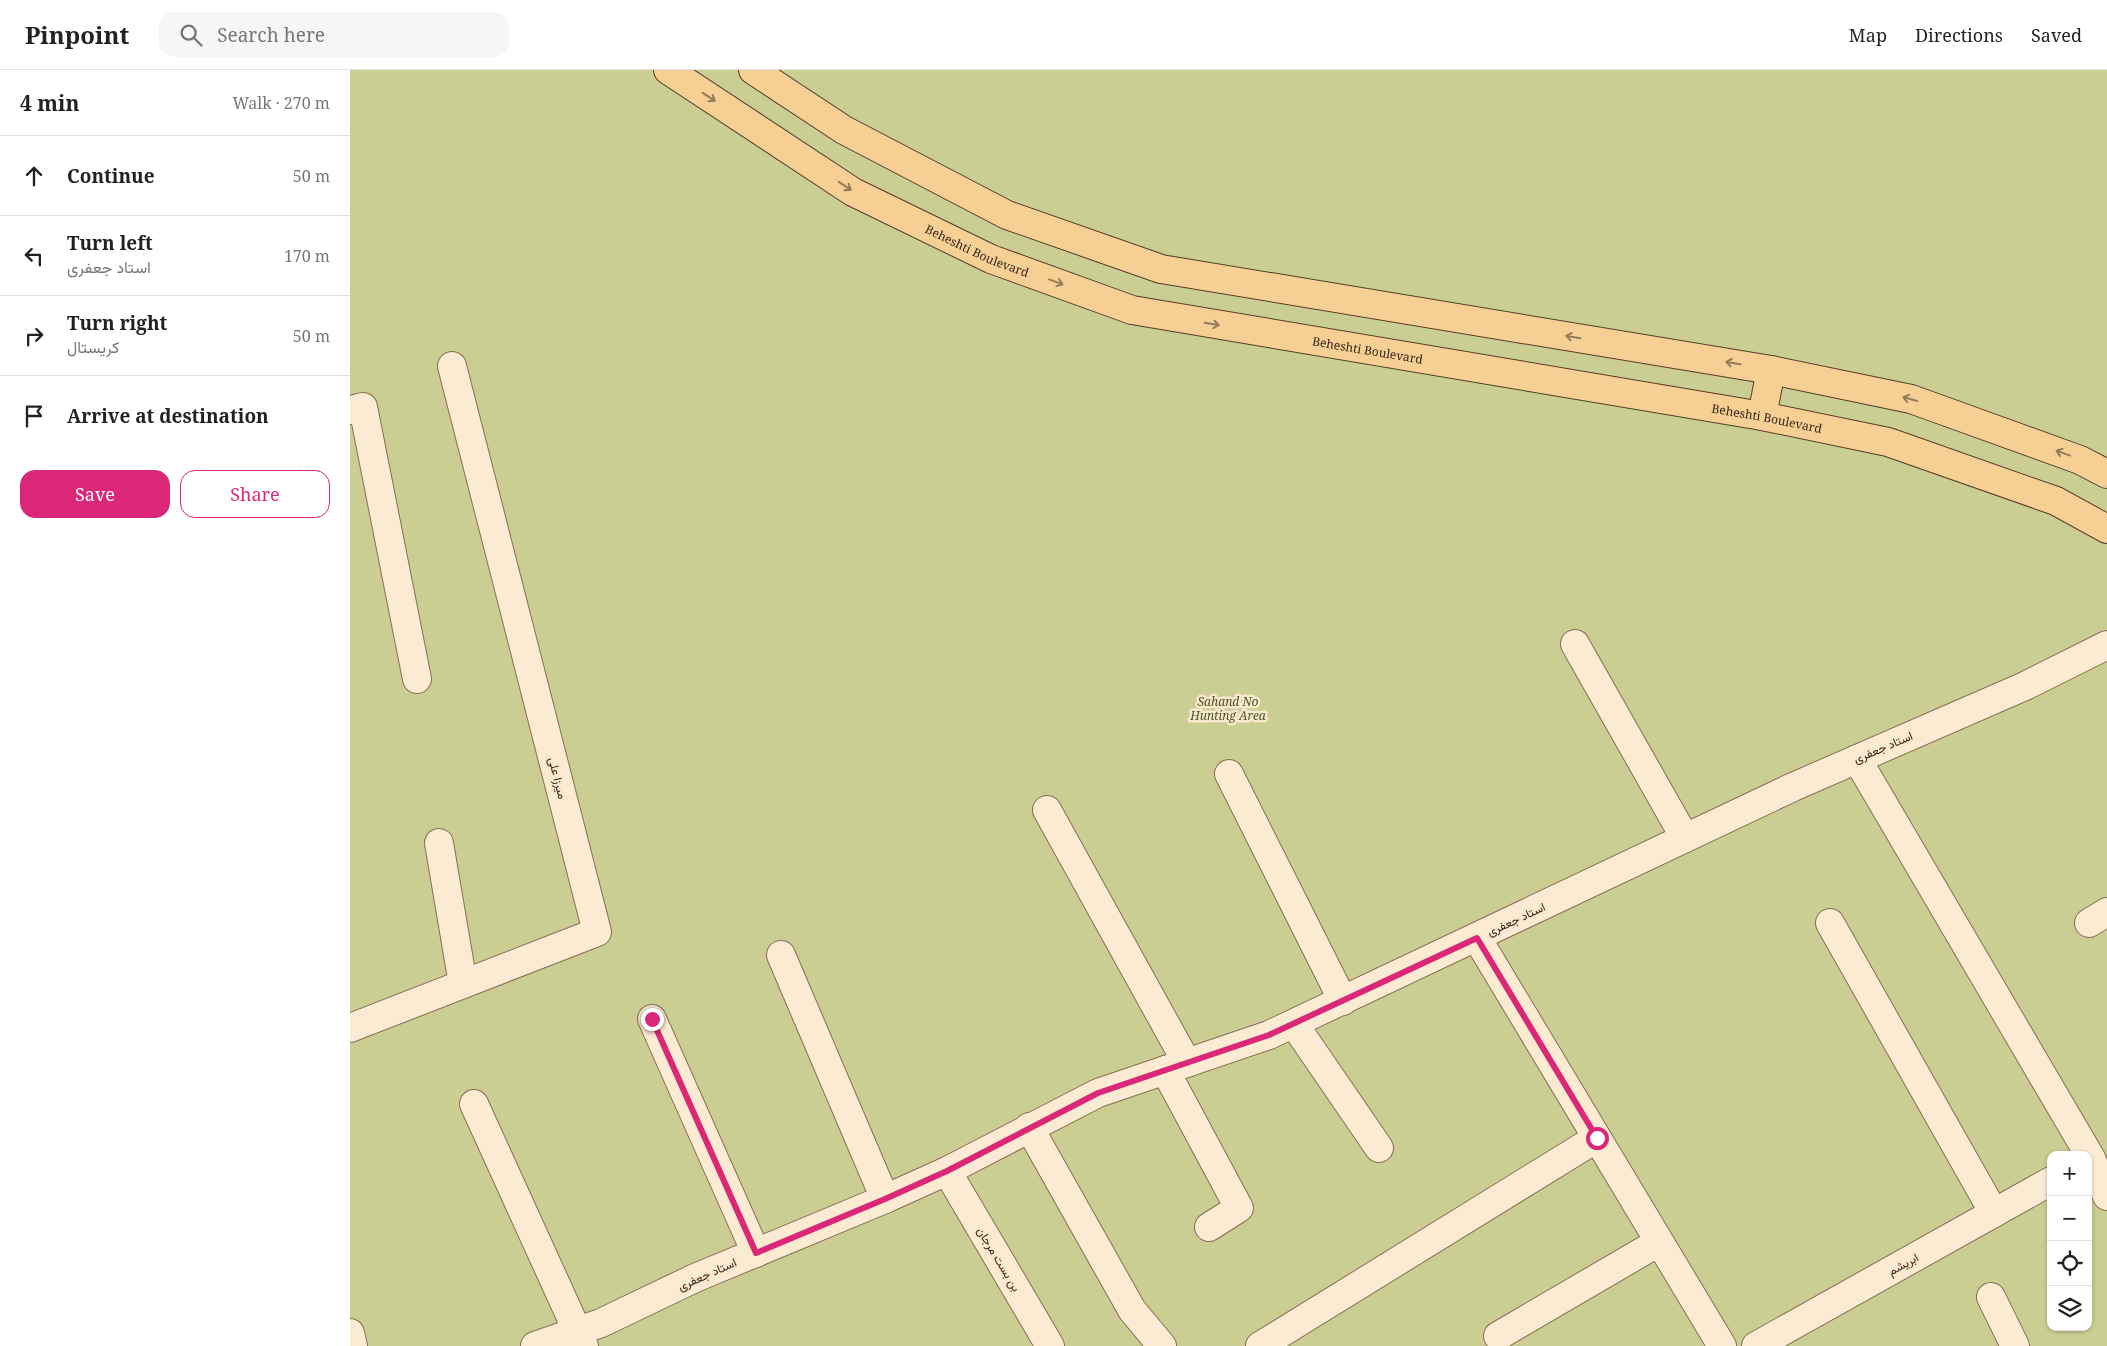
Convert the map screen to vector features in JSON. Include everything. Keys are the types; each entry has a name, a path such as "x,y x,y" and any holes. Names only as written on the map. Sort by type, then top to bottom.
{"main road":[{"name":"Beheshti Boulevard","path":"668,70 853,192 991,259 1132,310 1762,416 1888,442 2056,501 2107,528"},
{"path":"753,70 844,130 1007,215 1161,269 1771,370 1911,399 2080,460 2107,474"},
{"path":"1762,416 1771,370"}],"street":[{"name":"میرزا علی","path":"350,1028 597,932 452,366"},
{"path":"350,410 363,407 416,679"},
{"path":"1575,644 1685,838"},
{"name":"استاد جعفری","path":"535,1346 581,1338 601,1323 696,1278 947,1171 1098,1093 1269,1035 1294,1024 1857,758 2025,686 2107,646"},
{"path":"1857,758 2095,1156 2107,1196"},
{"path":"1229,774 1343,1001"},
{"path":"1048,810 1176,1067 1239,1208 1209,1227"},
{"path":"439,843 463,984"},
{"path":"1830,923 1994,1213"},
{"path":"1477,938 1722,1346"},
{"path":"781,955 885,1199"},
{"path":"652,1019 756,1253"},
{"path":"1294,1024 1380,1148"},
{"path":"474,1104 581,1338"},
{"path":"1029,1127 1132,1310 1162,1346"},
{"path":"1260,1346 1597,1138"},
{"name":"بن بست مرجان","path":"947,1171 1050,1346"},
{"name":"ابریشم","path":"1756,1346 2047,1183"},
{"path":"1498,1336 1659,1242"},
{"path":"1991,1297 2015,1346"},
{"path":"350,1333 353,1346"}],"green space":[{"name":"Sahand No Hunting Area","path":"350,70 2107,70 2107,1346 350,1346"}],"route":[{"path":"652,1019 756,1253 947,1171 1098,1093 1269,1035 1477,938 1597,1138"}]}
